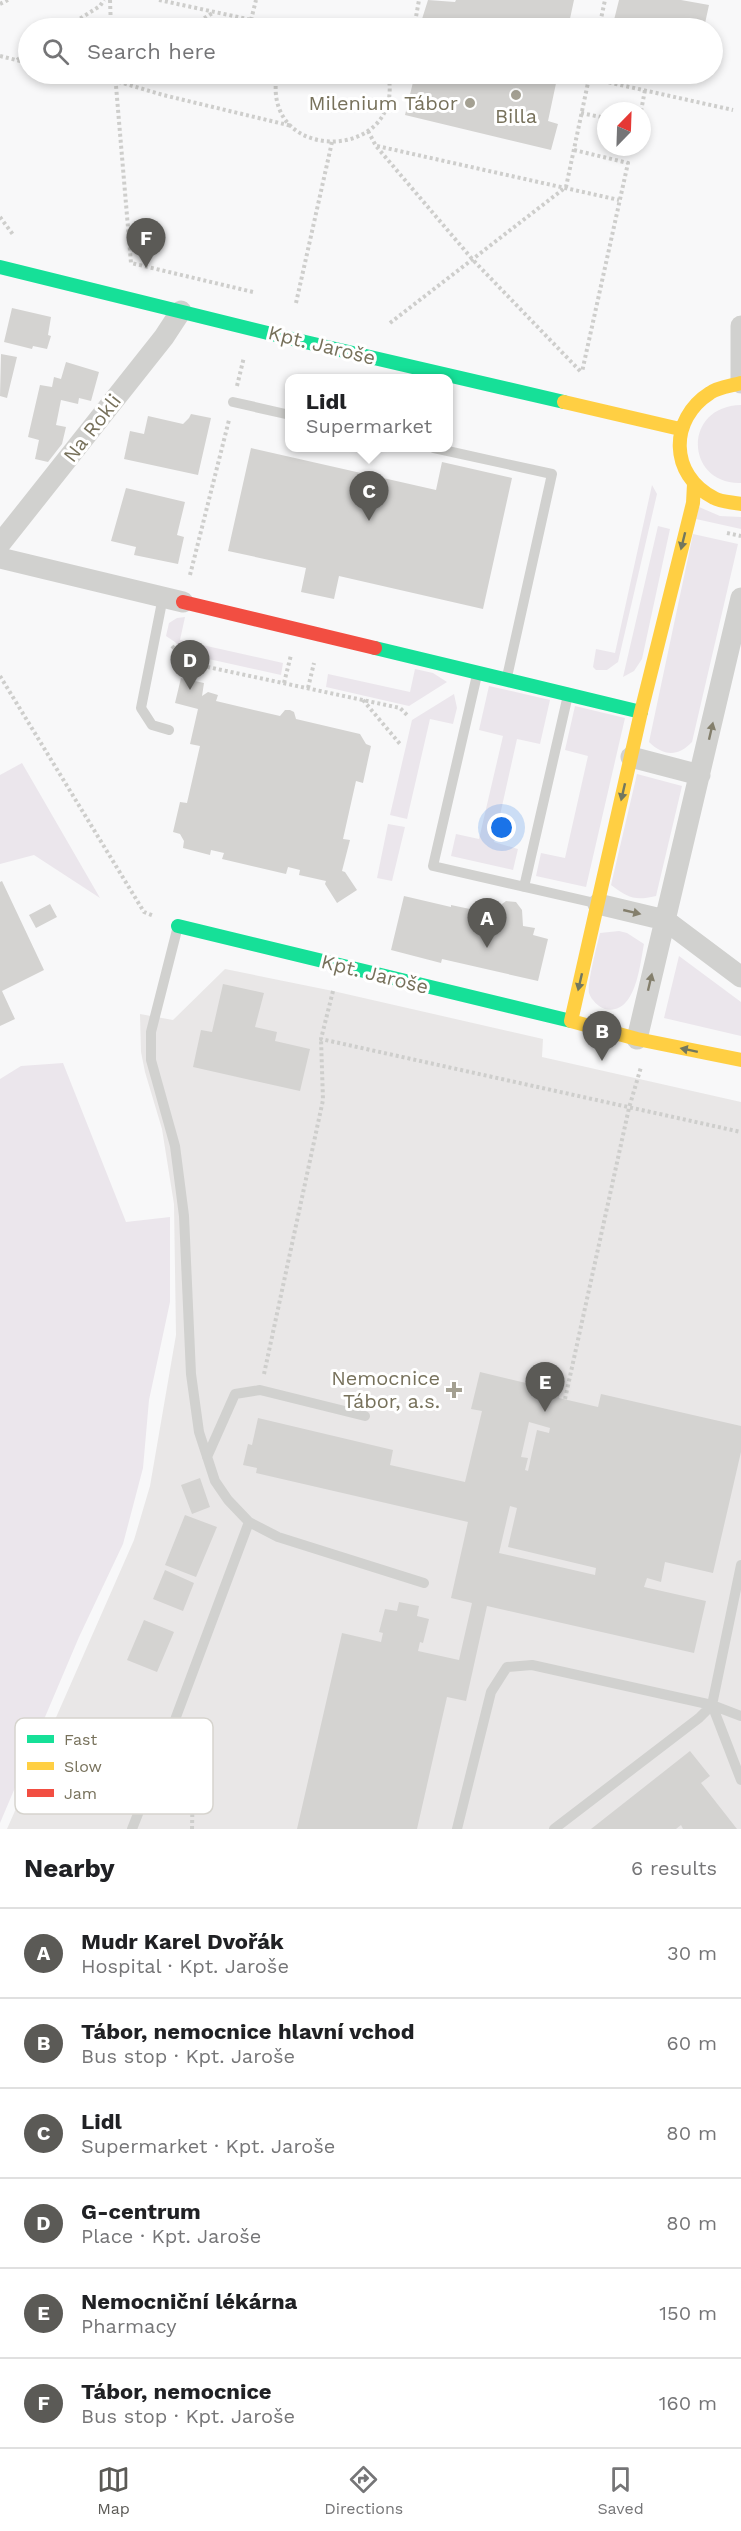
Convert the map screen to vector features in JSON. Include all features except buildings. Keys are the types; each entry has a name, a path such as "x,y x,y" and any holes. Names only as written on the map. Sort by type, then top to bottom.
{"street":[{"name":"Kpt. Jaroše","path":"0,267 445,374"},
{"name":"Na Rokli","path":"0,544 157,346 181,311"},
{"path":"741,326 741,383 720,385 702,395 688,410 680,429 678,448 683,467 694,484 706,494 722,501 741,504"},
{"name":"Kpt. Jaroše","path":"453,376 680,429"},
{"path":"571,1021 641,712 693,502 694,484"},
{"path":"0,558 641,712"},
{"path":"645,1041 665,920 741,598"},
{"path":"631,757 700,775"},
{"path":"598,904 665,920 741,977"},
{"name":"Kpt. Jaroše","path":"178,926 645,1041 741,1060"}],"lane":[{"path":"233,402 285,414"},
{"path":"453,451 552,474 506,679"},
{"path":"170,730 152,725 141,708 155,639 173,600"},
{"path":"477,672 433,866 598,904"},
{"path":"524,887 568,694"},
{"path":"178,926 152,1032 151,1060 175,1146 184,1216 191,1374 199,1432 215,1481 228,1500 249,1522 279,1537 424,1583"},
{"path":"207,1457 235,1394 260,1390 365,1416"},
{"path":"176,1718 249,1522"},
{"path":"554,1829 699,1719 712,1705 741,1565"},
{"path":"457,1829 491,1692 507,1667 532,1665 712,1705 741,1716"},
{"path":"712,1705 741,1779"},
{"path":"132,1829 138,1814"}],"path":[{"path":"0,4 8,0"},
{"path":"81,18 100,6 104,0"},
{"path":"110,0 111,18"},
{"path":"159,0 242,18"},
{"path":"251,18 255,0"},
{"path":"416,18 419,0"},
{"path":"601,18 605,0"},
{"path":"205,18 214,12"},
{"path":"0,56 17,60"},
{"path":"116,84 131,262 253,292"},
{"path":"126,84 292,126"},
{"path":"277,84 277,99 282,114 292,126 313,140 332,142 355,138 368,131 381,117 388,100 389,84"},
{"path":"390,323 566,187 587,84"},
{"path":"621,84 733,111"},
{"path":"643,102 645,90"},
{"path":"581,113 597,116"},
{"path":"368,131 376,146 473,260 582,373 628,163 574,150"},
{"path":"296,303 332,142"},
{"path":"376,146 619,200"},
{"path":"0,217 14,236"},
{"path":"173,600 233,402 244,357"},
{"path":"155,639 170,644 183,658 203,666 400,708 407,715"},
{"path":"284,683 293,651"},
{"path":"308,688 314,655"},
{"path":"0,676 144,912 178,926"},
{"path":"363,700 400,744"},
{"path":"260,1390 323,1100 321,1039 339,965"},
{"path":"321,1039 741,1132"},
{"path":"566,1400 645,1041"},
{"path":"192,1814 192,1829"}],"shaded area":[{"path":"741,405 741,483 723,480 709,472 701,459 698,445 700,431 708,418 722,409"},
{"path":"652,485 657,494 618,662 607,670 596,670 593,667 596,649 615,653"},
{"path":"699,507 720,516 741,517 741,529 696,519"},
{"path":"658,526 670,529 642,659 634,671 623,677"},
{"path":"693,534 738,544 692,742 681,750 670,753 654,747 649,742"},
{"path":"185,617 180,640 283,663 281,675 186,654 166,636 169,623 177,618"},
{"path":"415,669 433,673 447,682 409,706 326,687 328,674 410,692"},
{"path":"489,686 550,700 540,744 517,739 494,842 518,849 513,870 451,856 456,834 479,839 503,736 479,730"},
{"path":"454,694 457,708 453,724 430,719 407,819 390,815 412,720"},
{"path":"575,706 625,718 586,887 536,876 541,853 565,858 588,756 565,750"},
{"path":"22,763 100,898 34,855 0,864 0,775"},
{"path":"637,774 682,786 656,896 642,898 627,896 611,885"},
{"path":"388,824 405,827 392,881 377,878"},
{"path":"619,931 627,933 644,944 641,964 635,987 624,1005 615,1009 605,1009 595,1003 590,996 591,973 600,933"},
{"path":"679,956 741,1002 741,1036 664,1018"},
{"name":"Nemocnice Tábor, a.s.","path":"225,969 543,1039 542,1057 741,1102 741,1829 7,1829 15,1811 15,1814 213,1814 213,1718 56,1718 134,1540 150,1486 176,1335 174,1204 162,1129 141,1052 140,1014 173,1020"},
{"path":"63,1063 126,1222 170,1217 170,1302 149,1400 143,1468 123,1544 79,1637 45,1718 15,1718 15,1788 0,1823 0,1079 21,1066"}],"traffic: fast":[{"path":"0,267 443,374"},
{"path":"453,376 564,402"},
{"path":"375,648 641,712"},
{"path":"178,926 571,1021"}],"traffic: slow":[{"path":"741,383 713,391 697,404 687,417 681,432 680,447 682,462 689,476 699,488 717,499 741,504"},
{"path":"564,402 680,429"},
{"path":"571,1021 641,712 693,503 694,484"},
{"path":"571,1021 637,1039 741,1060"}],"traffic: jam":[{"path":"183,602 375,648"}],"place":[{"name":"Billa","path":"516,95"},
{"name":"Milenium Tábor","path":"470,103"},
{"name":"Tábor, nemocnice","path":"146,268"},
{"name":"Lidl","path":"369,521"},
{"name":"G-centrum","path":"190,690"},
{"name":"Mudr Karel Dvořák","path":"487,948"},
{"name":"Tábor, nemocnice hlavní vchod","path":"602,1061"},
{"name":"Nemocnice Tábor, a.s.","path":"454,1390"},
{"name":"Nemocniční lékárna","path":"545,1412"}]}
